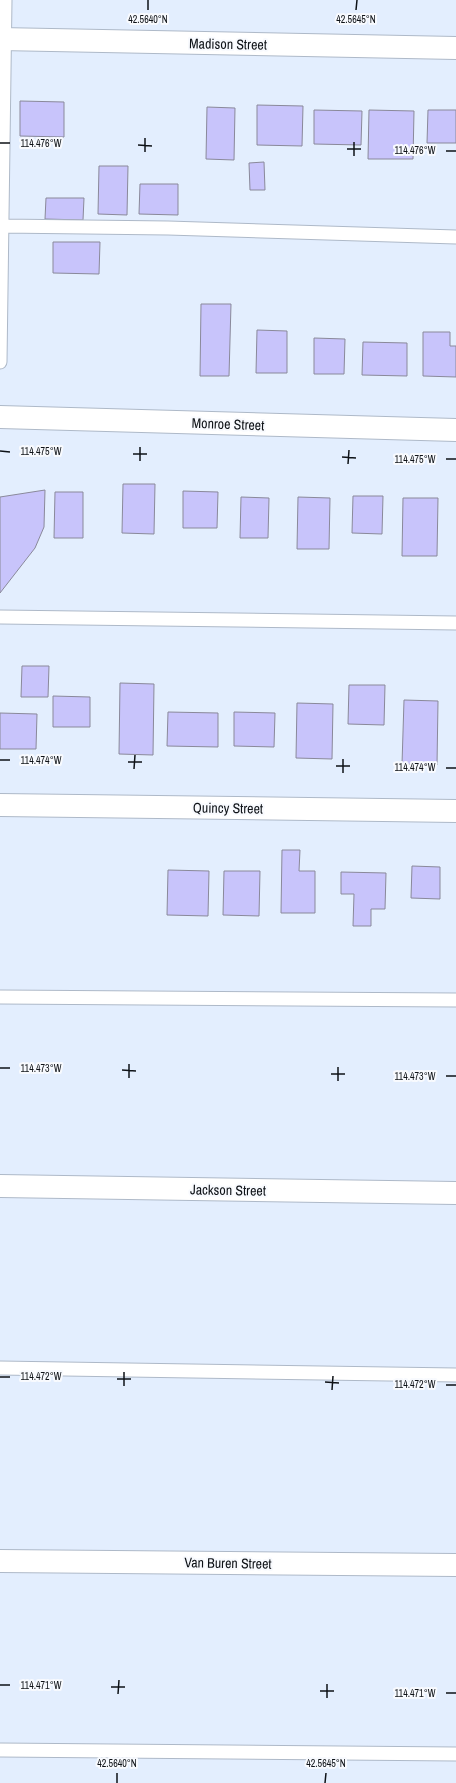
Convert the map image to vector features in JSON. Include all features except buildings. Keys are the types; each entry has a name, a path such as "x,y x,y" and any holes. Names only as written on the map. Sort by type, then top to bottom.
{"street":[{"name":"Madison Street","path":"2,39 456,48"},
{"name":"Monroe Street","path":"0,418 456,430"},
{"name":"Quincy Street","path":"0,805 456,811"},
{"name":"Jackson Street","path":"0,1186 456,1194"},
{"name":"Van Buren Street","path":"0,1561 456,1566"}],"lane":[{"path":"0,362 2,39 5,0"},
{"path":"2,226 168,228 456,237"},
{"path":"0,617 456,623"},
{"path":"0,997 456,1000"},
{"path":"0,1368 456,1375"},
{"path":"0,1750 456,1754"}]}
